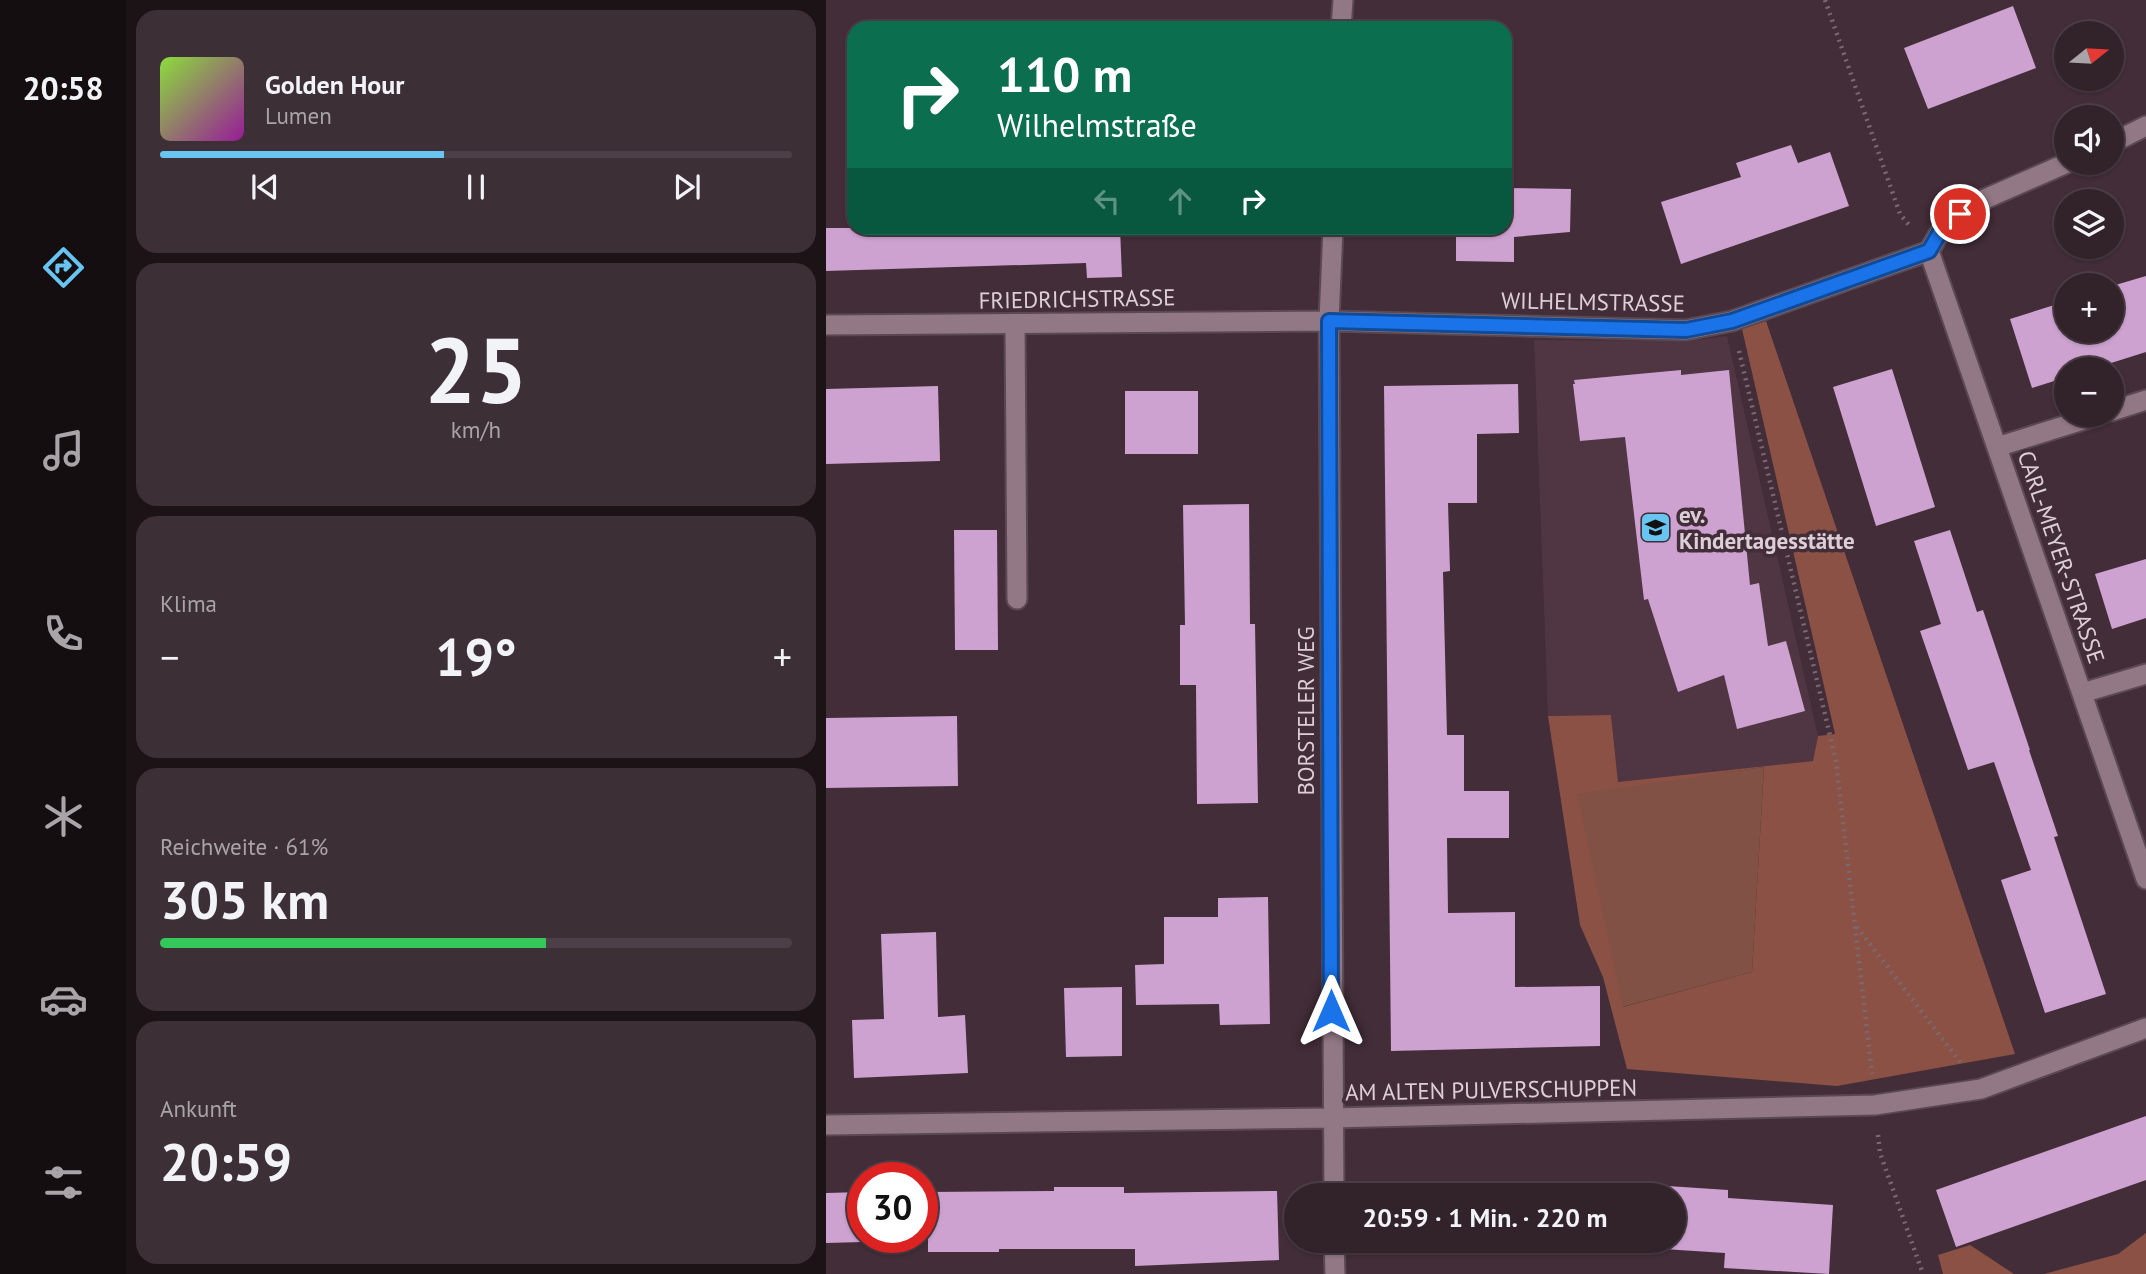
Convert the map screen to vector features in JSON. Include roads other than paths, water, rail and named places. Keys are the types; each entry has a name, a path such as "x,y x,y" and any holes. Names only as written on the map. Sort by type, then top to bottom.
{"street":[{"path":"1342,21 1343,0"},
{"path":"2124,137 2146,126"},
{"path":"1929,251 1943,227 1978,202 2054,169"},
{"name":"BORSTELER WEG","path":"1333,235 1329,321 1334,1183"},
{"name":"WILHELMSTRASSE","path":"1329,321 1686,330 1732,321 1929,251"},
{"name":"CARL-MEYER-STRASSE","path":"1929,251 2146,879"},
{"name":"FRIEDRICHSTRASSE","path":"826,325 1329,321"},
{"path":"1015,324 1017,599"},
{"path":"2124,407 2146,400"},
{"path":"1997,447 2061,427"},
{"path":"2082,693 2146,674"},
{"name":"AM ALTEN PULVERSCHUPPEN","path":"826,1125 1332,1118 1875,1105 1981,1089 2146,1028"},
{"path":"1334,1253 1335,1274"}],"place":[{"name":"ev. Kindertagesstätte","path":"1656,528"}]}
